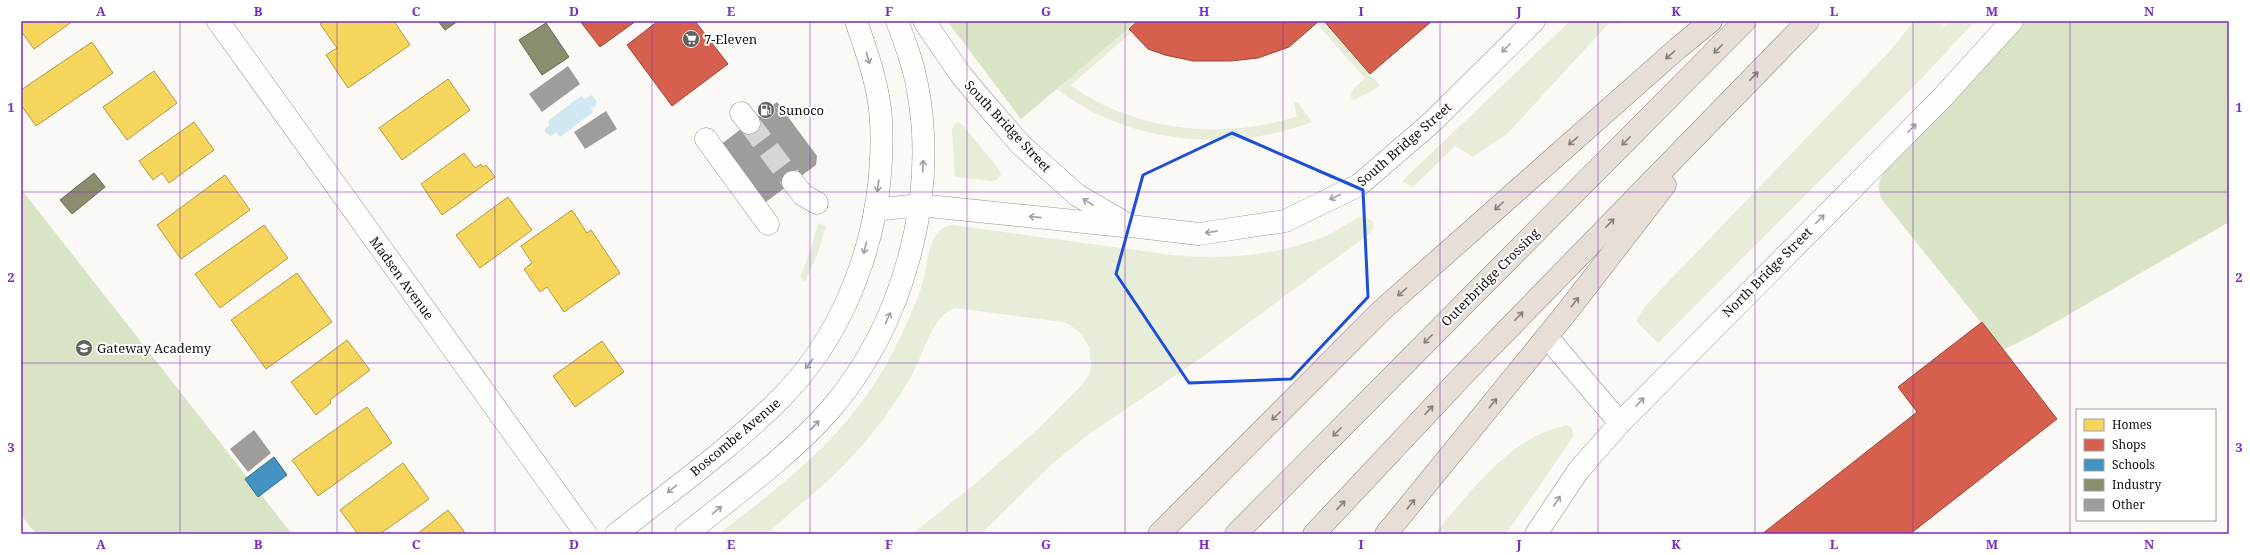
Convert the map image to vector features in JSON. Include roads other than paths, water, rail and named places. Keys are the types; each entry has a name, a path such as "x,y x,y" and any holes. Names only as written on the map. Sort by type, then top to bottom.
{"highway":[{"path":"1162,530 1381,311 1678,48 1711,21"},
{"name":"Outerbridge Crossing","path":"1236,534 1745,21"},
{"path":"1314,534 1466,372 1808,21"},
{"path":"1386,534 1547,337 1726,104"}],"street":[{"name":"Madsen Avenue","path":"218,21 586,534"},
{"name":"Boscombe Avenue","path":"616,534 758,420 785,394 802,373 839,320 862,262 875,210 880,166 881,119 870,62 856,21"},
{"path":"686,534 779,460 829,411 862,367 887,320 907,270 919,205 923,169 922,119 916,78 908,49 897,21"},
{"name":"South Bridge Street","path":"924,21 961,75 1021,145 1076,195 1130,226"},
{"name":"South Bridge Street","path":"875,210 919,205 1198,234 1284,221 1359,185 1431,123 1534,21"},
{"name":"North Bridge Street","path":"1536,534 1578,471 1620,423 1941,99 2012,21"},
{"path":"706,139 768,224"},
{"path":"793,182 803,195 817,203"},
{"path":"1547,337 1620,423"}],"water":[{"path":"592,95 597,102 595,106 591,108 593,112 560,137 556,132 551,136 545,132 545,129 550,125 548,121 581,96 584,99"}],"tunnel":[{"path":"749,123 793,182"}],"place":[{"name":"7-Eleven","path":"691,39"},
{"name":"Sunoco","path":"766,110"},
{"name":"Gateway Academy","path":"84,348"}]}
